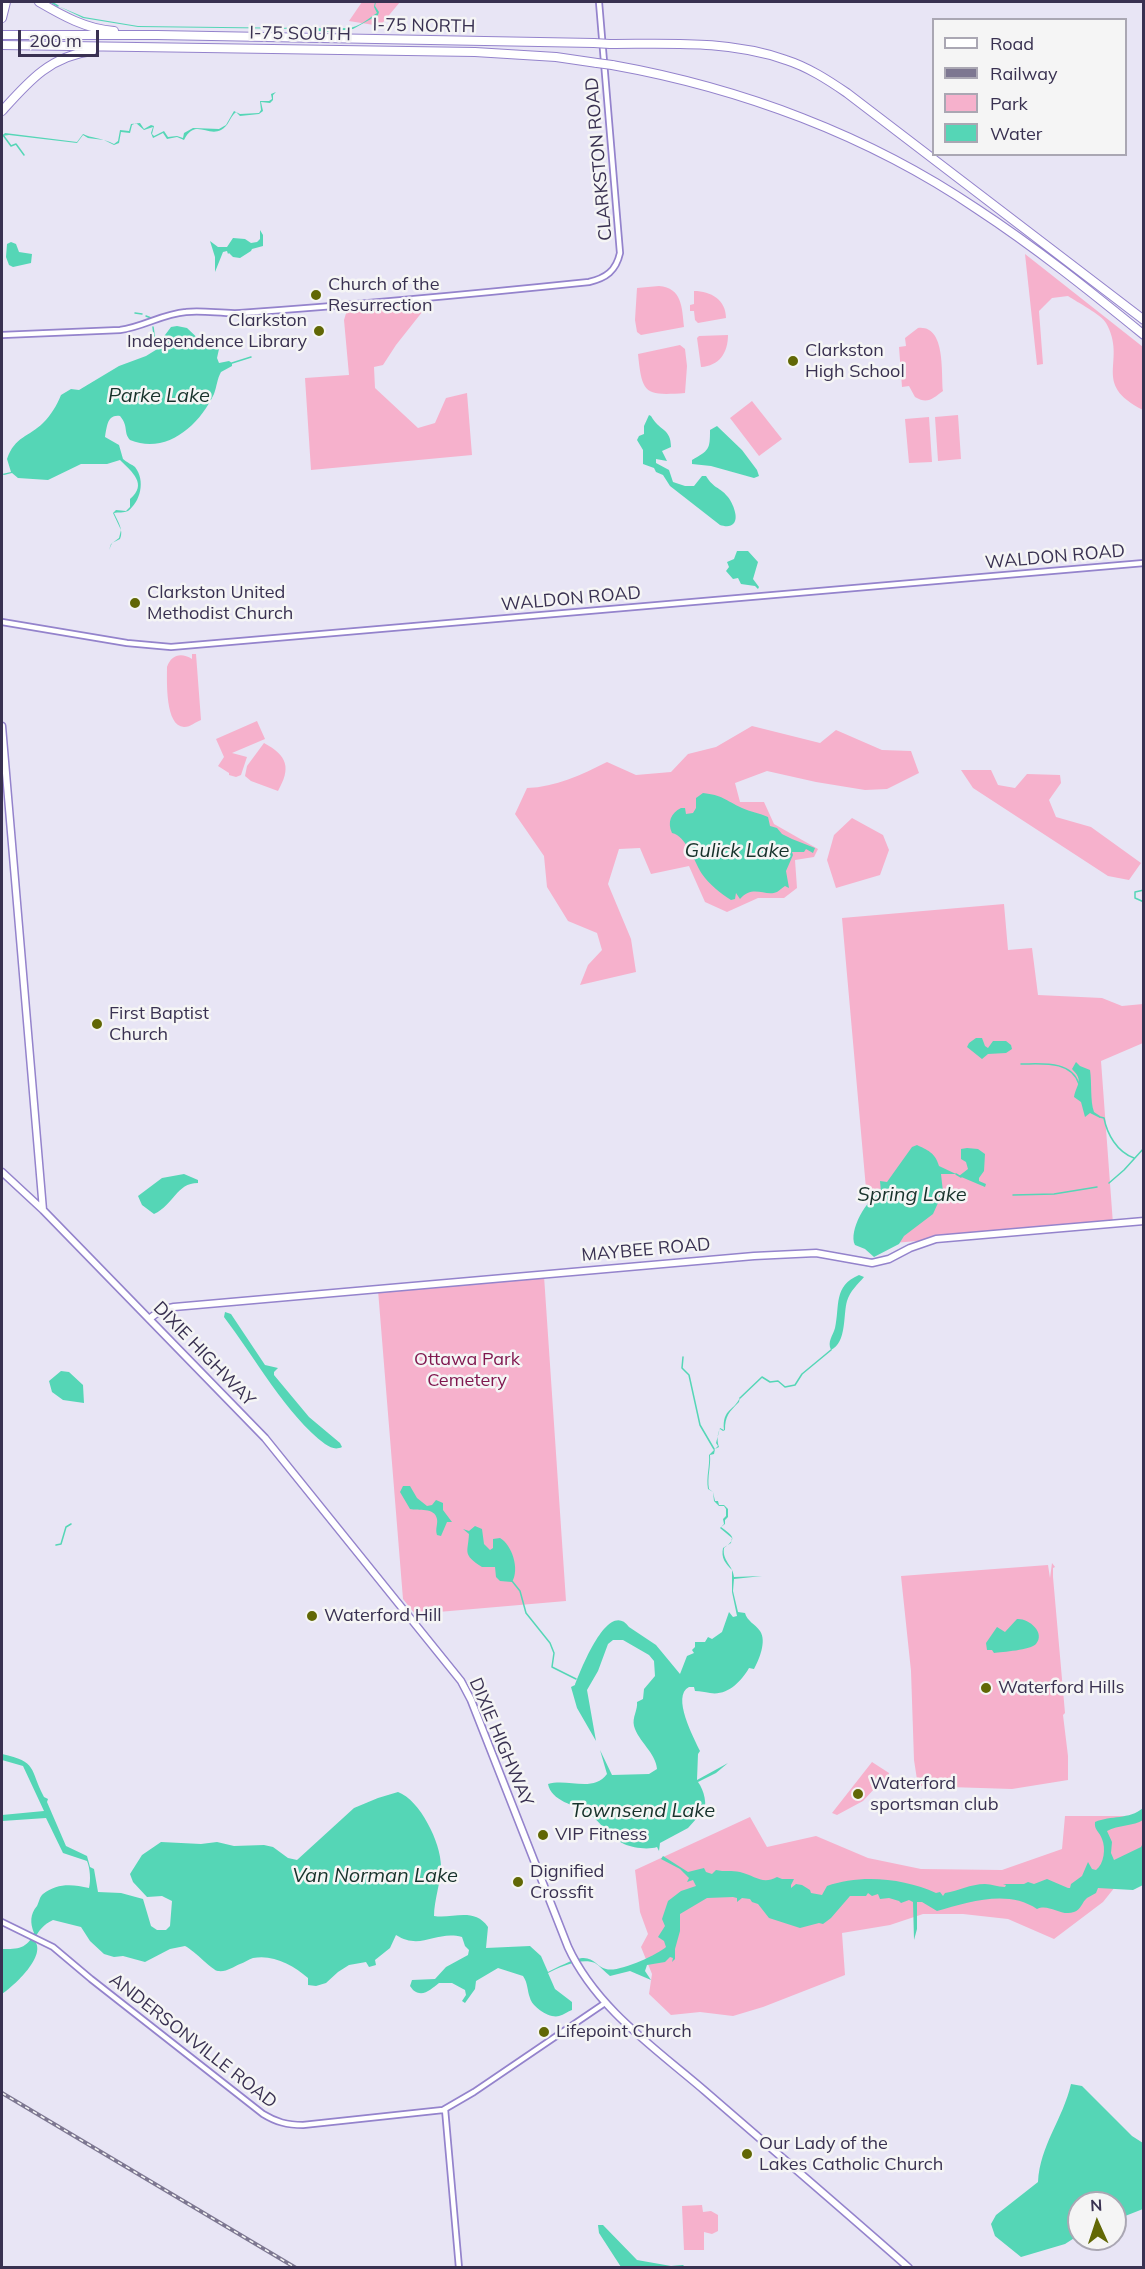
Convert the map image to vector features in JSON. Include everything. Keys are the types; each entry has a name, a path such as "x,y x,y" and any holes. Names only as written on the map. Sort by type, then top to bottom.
{"highway":[{"path":"2,18 6,2"},
{"path":"39,2 58,14 86,26 110,31 157,35"},
{"name":"I-75 NORTH","path":"2,35 157,35 724,46 767,54 806,68 847,93 1143,318"},
{"name":"I-75 SOUTH","path":"2,45 484,53 612,65 698,84 798,116 876,152 977,208 1143,335"},
{"path":"2,111 33,76 65,57 92,51 168,48"}],"main road":[{"path":"2,726 43,1210"},
{"name":"DIXIE HIGHWAY","path":"2,1172 43,1210 265,1438 461,1681 471,1700 575,1963 605,2003 909,2268"},
{"name":"MAYBEE ROAD","path":"149,1319 161,1310 174,1307 773,1254 816,1253 876,1263 936,1239 1143,1221"}],"street":[{"name":"CLARKSTON ROAD","path":"2,335 120,330 133,328 165,315 187,312 233,313 296,308 579,283 606,277 617,264 620,253 599,2"},
{"name":"WALDON ROAD","path":"2,622 127,643 171,647 1143,563"},
{"name":"ANDERSONVILLE ROAD","path":"2,1922 53,1947 273,2120 286,2124 303,2125 445,2109 474,2092 605,2003"},
{"path":"445,2109 459,2268"}],"green space":[{"path":"362,2 400,2 380,26 349,21"},
{"path":"1025,254 1143,347 1143,410 1127,400 1114,381 1114,349 1106,323 1068,296 1052,298 1039,311 1043,364 1037,365"},
{"path":"659,286 672,290 676,295 681,306 684,327 641,335 637,332 635,320 637,288"},
{"path":"694,291 716,298 723,306 726,318 698,323 695,320 694,311 690,311 690,305 694,304"},
{"path":"430,302 383,365 374,367 375,388 418,428 435,423 446,398 467,393 472,455 311,470 305,378 349,375 344,320 347,310"},
{"path":"918,328 927,329 933,334 938,342 942,362 943,391 927,400 915,397 909,386 902,387 899,347 906,346 905,338"},
{"path":"728,335 728,342 721,357 713,364 701,367 697,338"},
{"path":"680,345 685,349 687,366 685,393 661,394 648,390 641,377 638,354"},
{"path":"752,401 782,439 759,456 730,418"},
{"path":"958,415 961,459 938,461 935,417"},
{"path":"929,417 932,462 909,463 905,419"},
{"path":"192,654 196,654 201,720 184,727 178,725 170,712 167,667 174,657 180,655 192,659"},
{"path":"257,721 265,739 232,753 247,757 241,775 236,777 229,775 218,766 224,757 216,739"},
{"path":"752,726 820,743 836,730 882,750 911,751 919,773 887,789 865,790 767,771 735,783 740,802 764,802 774,824 818,849 814,857 795,860 797,888 784,898 758,898 727,912 705,902 689,866 651,874 640,848 619,849 608,884 631,939 636,972 580,985 588,965 602,950 597,933 568,921 547,887 544,856 515,814 527,788 558,783 607,762 636,775 671,772 688,754 716,747"},
{"path":"264,743 278,753 285,763 285,776 278,791 251,781 245,776 247,766"},
{"path":"961,770 991,770 998,785 1015,788 1027,774 1060,775 1061,783 1049,800 1056,817 1091,827 1141,863 1129,880 1108,876 973,788"},
{"path":"852,818 883,835 889,850 880,875 836,888 827,860 834,835"},
{"path":"1004,904 1008,950 1032,948 1038,995 1102,998 1122,1006 1143,1004 1143,1043 1101,1061 1113,1224 871,1245 842,918"},
{"name":"Ottawa Park Cemetery","path":"544,1276 566,1601 415,1614 403,1599 378,1290"},
{"name":"Waterford Hills","path":"1052,1563 1055,1567 1053,1577 1065,1713 1063,1715 1068,1756 1068,1780 1012,1789 918,1786 914,1760 911,1671 901,1576 1048,1565 1050,1578"},
{"name":"Waterford sportsman club","path":"872,1762 889,1773 887,1783 875,1788 863,1801 837,1815 832,1813"},
{"path":"1065,1816 1141,1816 1143,1818 1143,1852 1103,1902 1054,1939 1008,1919 963,1914 923,1914 890,1925 842,1933 845,1975 763,2007 733,2016 700,2012 671,2015 649,1994 652,1974 641,1947 648,1934 640,1912 635,1870 750,1817 767,1847 816,1836 868,1858 921,1869 1002,1870 1062,1849"},
{"path":"702,2205 703,2212 711,2211 718,2215 718,2231 712,2234 704,2232 704,2250 684,2250 682,2206"}],"water":[{"path":"375,2 378,15 353,29 327,32 305,29 138,27 83,18 58,6 84,17 138,26 348,28 356,26 377,13 374,7"},
{"path":"276,92 270,103 261,102 263,111 259,114 240,116 236,112 240,114 259,113 260,101 269,101 272,99 271,94"},
{"path":"234,111 236,112 226,126 221,130 216,132 192,130 184,140 177,137 167,139 163,133 153,138 151,133 153,127 144,130 136,123 140,123 144,129 151,125 154,126 152,134 154,136 164,131 168,137 177,136 183,138 184,133 193,128 219,129 226,125"},
{"path":"131,124 135,124 132,125 130,133 121,132 119,143 114,145 104,140 114,144 118,141 120,130 129,131"},
{"path":"5,133 77,142 83,134 104,140 83,135 77,143 2,136"},
{"path":"260,230 263,235 263,246 252,249 240,258 233,257 227,251 223,252 215,272 215,257 210,241 218,247 227,247 233,238 245,239 251,243 257,242 260,239"},
{"path":"11,242 16,244 19,252 32,254 31,263 13,267 9,265 6,257 7,244"},
{"name":"Parke Lake","path":"171,327 187,328 208,348 219,349 217,358 219,363 229,361 232,366 221,372 208,406 200,417 180,435 156,444 143,444 130,440 120,416 110,419 105,437 119,445 123,459 135,467 141,485 136,502 132,507 126,512 114,513 121,530 113,513 116,510 126,511 130,507 130,499 138,488 138,483 120,460 107,464 81,464 48,480 18,478 12,473 2,474 11,472 7,459 18,441 46,420 61,395 71,389 79,390 119,366 146,356 159,348 162,339"},
{"path":"649,415 667,433 671,447 662,451 667,461 656,459 656,463 669,470 673,482 685,486 694,486 702,476 706,476 731,501 736,517 732,525 720,525 670,486 663,475 643,464 643,450 637,440 644,434 644,426"},
{"path":"717,426 742,450 759,476 754,478 711,466 692,464 692,460 707,449 710,442 710,430"},
{"path":"737,551 748,551 758,562 753,579 758,589 755,586 741,584 738,578 733,579 726,571 729,567 727,562 734,559"},
{"name":"Gulick Lake","path":"703,793 768,817 770,826 777,828 782,834 815,848 813,853 806,849 804,852 792,852 793,855 786,871 789,888 785,886 772,893 750,892 740,899 736,893 735,899 731,900 708,881 686,844 672,833 670,825 672,815 681,808 685,808 686,814 693,813 696,808 696,798"},
{"path":"976,1038 982,1038 988,1048 993,1041 1006,1041 1012,1049 1006,1053 988,1054 982,1059 967,1047"},
{"path":"1076,1062 1090,1070 1093,1108 1100,1118 1090,1113 1085,1117 1081,1102 1074,1097 1079,1082 1078,1076 1072,1069"},
{"name":"Spring Lake","path":"917,1145 933,1155 939,1166 956,1174 941,1174 943,1192 933,1214 904,1236 899,1244 874,1257 865,1249 855,1245 856,1224 870,1201 881,1192 880,1181 887,1182 912,1147"},
{"path":"961,1149 978,1149 985,1154 984,1171 979,1181 986,1184 985,1187 959,1176 968,1169 966,1162 961,1159"},
{"path":"184,1174 198,1180 198,1183 180,1190 161,1210 154,1214 142,1205 138,1196 162,1178"},
{"path":"859,1275 864,1277 848,1297 842,1335 840,1341 831,1350 830,1341 835,1328 841,1291 845,1285"},
{"path":"225,1312 231,1314 265,1365 278,1368 274,1375 309,1417 342,1447 334,1448 325,1444 284,1402 224,1317"},
{"path":"61,1371 69,1372 83,1385 84,1403 63,1400 52,1392 49,1381"},
{"path":"740,1397 739,1402 727,1418 725,1430 723,1431 720,1429 720,1428 724,1430 725,1418"},
{"path":"715,1449 714,1454 710,1455 708,1480 709,1489 713,1492 708,1489 707,1480 709,1455"},
{"path":"403,1486 410,1486 417,1498 427,1506 432,1505 436,1500 443,1503 443,1510 452,1522 447,1522 441,1536 437,1535 436,1531 436,1515 426,1510 410,1509 400,1492"},
{"path":"713,1492 715,1501 718,1501 719,1505 724,1505 728,1509 728,1517 725,1524 721,1527 724,1524 726,1509 724,1506 719,1506 714,1501"},
{"path":"475,1526 482,1529 484,1544 490,1550 493,1548 493,1539 500,1538 508,1546 515,1564 512,1582 500,1581 496,1577 495,1567 482,1567 469,1556 467,1549 469,1534 463,1529 469,1531"},
{"name":"Townsend Lake","path":"727,1545 724,1552 732,1569 734,1577 762,1576 734,1579 733,1591 738,1612 745,1613 762,1635 762,1650 754,1669 749,1668 738,1683 728,1690 710,1693 695,1691 694,1687 689,1687 682,1699 685,1718 700,1751 697,1780 728,1763 716,1773 698,1782 705,1798 705,1807 703,1815 688,1828 660,1843 659,1851 657,1847 645,1848 628,1845 614,1838 588,1813 559,1799 550,1790 548,1784 587,1784 601,1780 607,1774 600,1750 612,1775 649,1774 657,1769 654,1758 634,1726 637,1702 643,1699 644,1689 655,1676 654,1661 649,1655 623,1640 613,1640 608,1644 598,1671 587,1690 596,1741 577,1708 571,1687 575,1685 596,1640 612,1622 621,1621 656,1645 680,1674 687,1656 694,1653 692,1650 695,1642 705,1642 708,1637 712,1639 722,1632 729,1612 733,1617 737,1616 732,1592 732,1570 723,1558 723,1548"},
{"path":"1017,1619 1026,1621 1034,1627 1039,1635 1036,1644 1028,1648 994,1653 992,1650 987,1650 986,1643 997,1627 1005,1632"},
{"name":"Van Norman Lake","path":"2,1754 22,1760 31,1768 44,1797 48,1799 47,1802 66,1846 87,1856 90,1867 94,1869 98,1892 121,1893 143,1899 151,1926 157,1930 166,1930 170,1926 172,1901 162,1896 147,1897 133,1882 130,1874 142,1855 161,1842 201,1844 217,1842 234,1846 264,1845 273,1847 288,1858 297,1860 354,1808 398,1792 414,1804 421,1813 428,1823 437,1846 441,1866 434,1916 476,1917 488,1927 486,1948 530,1946 541,1956 548,1972 582,1958 590,1959 612,1970 646,1959 666,1947 664,1941 658,1937 665,1926 662,1919 668,1901 681,1891 696,1886 693,1880 687,1882 689,1878 680,1869 661,1859 663,1856 688,1872 704,1868 706,1872 712,1874 716,1870 740,1872 763,1880 777,1877 794,1879 791,1888 796,1884 802,1885 811,1893 822,1895 827,1886 868,1879 910,1884 936,1893 940,1892 943,1896 945,1893 974,1885 988,1884 1005,1887 1006,1885 1003,1884 1028,1882 1034,1884 1047,1879 1070,1888 1071,1884 1082,1876 1088,1862 1092,1869 1096,1870 1102,1860 1103,1843 1095,1822 1126,1816 1143,1808 1143,1820 1107,1831 1112,1842 1111,1853 1114,1860 1141,1847 1143,1843 1143,1885 1133,1890 1098,1888 1096,1893 1087,1898 1078,1910 1069,1913 1046,1908 1037,1909 1026,1903 1001,1898 975,1901 937,1911 922,1902 917,1902 917,1929 914,1940 913,1902 909,1900 901,1903 889,1898 880,1899 878,1894 872,1896 868,1893 866,1896 850,1896 823,1924 800,1928 769,1918 758,1904 750,1899 742,1898 737,1902 737,1898 733,1897 707,1898 680,1914 680,1931 675,1959 672,1962 673,1958 670,1957 665,1962 647,1965 645,1971 651,1980 630,1971 610,1976 590,1961 571,1964 548,1973 555,1989 572,2002 572,2010 555,2016 546,2014 534,2005 523,1976 498,1968 476,1981 475,1989 465,2003 462,2001 466,1995 465,1990 452,1983 439,1983 424,1993 413,1990 410,1986 412,1980 435,1979 446,1967 468,1955 469,1950 462,1937 444,1936 413,1941 396,1935 390,1948 375,1960 376,1965 369,1967 366,1962 349,1965 326,1983 316,1986 308,1985 308,1978 296,1969 275,1959 253,1958 230,1969 216,1970 185,1946 170,1949 145,1962 123,1956 114,1957 104,1954 90,1941 81,1927 53,1920 39,1931 34,1940 37,1954 28,1970 2,1994 2,1949 21,1947 31,1938 34,1933 32,1915 42,1895 48,1890 65,1885 89,1888 90,1878 87,1861 63,1853 46,1818 2,1821 2,1815 44,1811 23,1766 2,1760"},
{"path":"1071,2084 1082,2086 1132,2136 1143,2143 1143,2209 1127,2215 1127,2191 1067,2191 1067,2243 1021,2257 995,2236 991,2224 996,2215 1038,2182 1047,2144"},
{"path":"598,2225 603,2225 637,2260 685,2267 621,2267 599,2233"}],"waterway":[{"path":"51,2 58,6"},
{"path":"3,135 11,146 16,144 24,155"},
{"path":"135,313 142,314"},
{"path":"146,316 151,318"},
{"path":"153,327 158,348"},
{"path":"232,363 251,357"},
{"path":"1144,890 1135,892 1135,898 1144,902"},
{"path":"1021,1064 1063,1067 1075,1076 1079,1084"},
{"path":"1100,1117 1104,1118 1110,1136 1118,1147 1134,1158"},
{"path":"1109,1183 1144,1148"},
{"path":"956,1174 961,1177"},
{"path":"1013,1195 1054,1194 1097,1187"},
{"path":"740,1398 762,1377 770,1382 778,1381 785,1387 795,1385 802,1374 831,1350"},
{"path":"683,1357 682,1368 689,1375 700,1425 714,1449"},
{"path":"56,1545 61,1544 66,1527 71,1524"},
{"path":"512,1581 520,1591 526,1613 550,1643 554,1653 552,1667 576,1679"}],"railway":[{"path":"2,2093 296,2268"}],"place":[{"name":"Church of the Resurrection","path":"316,295"},
{"name":"Clarkston Independence Library","path":"319,331"},
{"name":"Clarkston High School","path":"793,361"},
{"name":"Clarkston United Methodist Church","path":"135,603"},
{"name":"First Baptist Church","path":"97,1024"},
{"name":"Waterford Hill","path":"312,1616"},
{"name":"Waterford Hills","path":"986,1688"},
{"name":"Waterford sportsman club","path":"858,1794"},
{"name":"VIP Fitness","path":"543,1835"},
{"name":"Dignified Crossfit","path":"518,1882"},
{"name":"Lifepoint Church","path":"544,2032"},
{"name":"Our Lady of the Lakes Catholic Church","path":"747,2154"}]}
